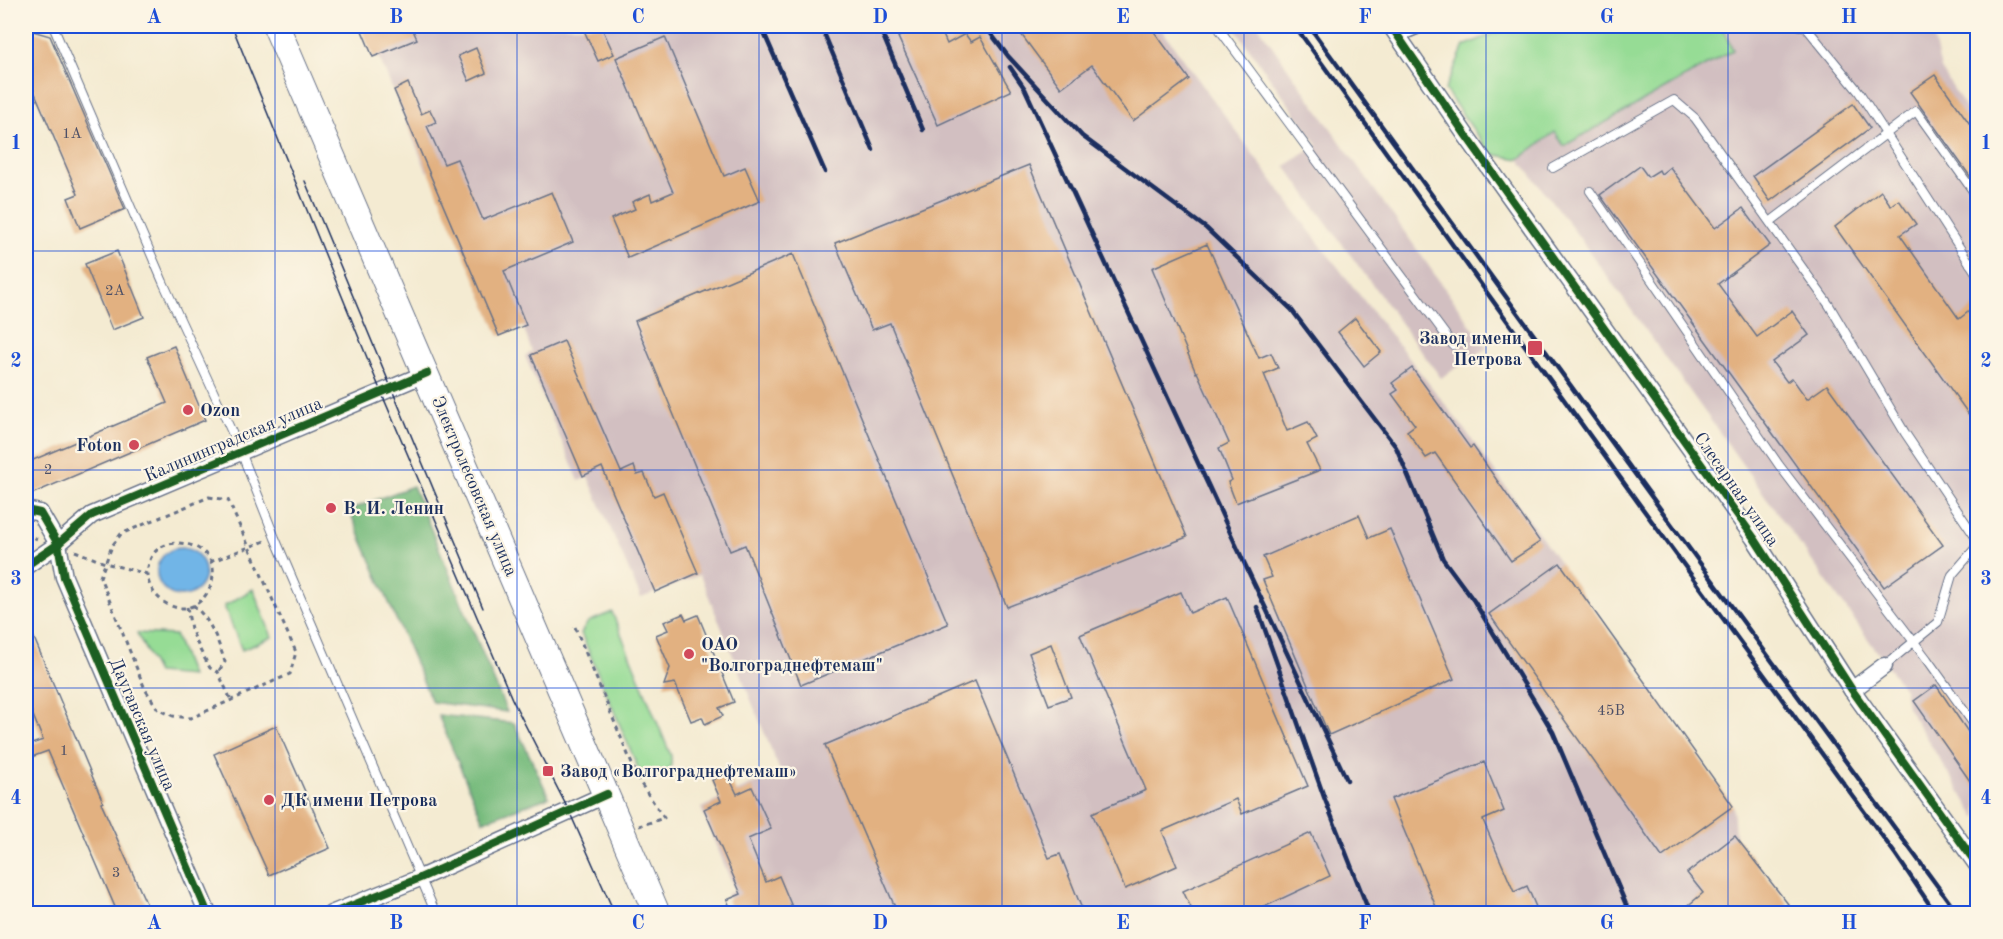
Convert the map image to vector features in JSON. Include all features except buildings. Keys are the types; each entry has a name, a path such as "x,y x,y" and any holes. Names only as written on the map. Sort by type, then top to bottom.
{"main road":[{"name":"Электролесовская улица","path":"276,26 427,373 657,914"}],"street":[{"path":"1394,30 1416,26"},
{"name":"Слесарная улица","path":"1394,30 1465,134 1754,538 1852,690 1977,866"},
{"name":"Калининградская улица","path":"26,566 50,543 92,515 427,373"},
{"path":"26,510 40,513 50,543"},
{"name":"Даугавская улица","path":"50,543 208,914"},
{"path":"1852,690 1884,666"},
{"path":"331,914 420,878 607,794"}],"lane":[{"path":"52,26 163,282 241,452 275,538 436,914"},
{"path":"1217,26 1453,345"},
{"path":"1803,26 1859,92 1977,276"},
{"path":"1553,168 1674,100 1695,118 1829,305 1905,433 1977,543 1952,575 1938,622 1884,666"},
{"path":"1770,222 1916,111 1977,198"},
{"path":"1590,191 1779,465 1914,642 1977,730"},
{"path":"1970,264 1977,258"}],"path":[{"path":"209,497 228,500 249,547 296,652 290,674 191,718 172,716 158,709 145,689 100,577 112,546 121,534 209,497"},
{"path":"26,533 105,563 147,574"},
{"path":"210,562 275,538"},
{"path":"168,543 194,546 205,553 210,562 213,566 213,578 210,590 200,602 184,608 170,605 155,596 147,583 150,560 155,551 168,543"},
{"path":"193,604 204,614 218,641 225,663 218,672"},
{"path":"187,607 191,629 200,650 210,668 218,672 231,700"},
{"path":"575,627 639,781 664,818 622,831"}],"shaded area":[{"path":"360,26 1159,26 1308,229 1465,430 1733,806 1735,836 1794,913 733,913 727,894 735,891 701,808 780,771 700,575 641,598 588,477 579,481 525,356 532,352 523,326 499,336 430,171 427,172 379,57 374,58"},
{"path":"1233,26 1258,26 1487,348 1441,378 1285,166 1318,145"},
{"path":"1721,26 1931,26 1941,69 1977,126 1977,819 1907,707 1904,689 1576,233 1519,159 1555,132 1564,145 1733,50"}],"green space":[{"path":"1511,26 1721,26 1733,50 1564,146 1555,132 1519,159 1491,154 1445,90 1464,46"},
{"path":"413,486 507,712 432,702 349,510"},
{"path":"253,589 272,637 242,650 224,606"},
{"path":"612,612 671,756 671,765 666,774 653,777 641,775 581,633 588,622"},
{"path":"137,633 175,635 191,676 157,673"},
{"path":"438,715 514,723 549,797 483,821"}],"water":[{"path":"176,548 186,548 198,555 205,567 205,577 198,589 186,596 176,596 161,585 157,577 157,567 168,552"}],"tram line":[{"path":"232,26 381,392 512,699 569,811 615,914"},
{"path":"305,181 483,608"}],"railway":[{"path":"761,26 825,172"},
{"path":"821,26 873,150"},
{"path":"879,26 923,130"},
{"path":"955,26 959,32"},
{"path":"985,26 1008,56 1082,136 1206,228 1291,309 1396,447 1443,559 1474,601 1553,732 1630,914"},
{"path":"1295,26 1637,501 1896,855 1936,914"},
{"path":"1309,26 1958,914"},
{"path":"1010,67 1025,89 1347,780"},
{"path":"1257,607 1324,797 1370,914"}],"cycle path":[{"path":"1391,26 1465,134 1754,538 1852,690 1978,866"},
{"path":"26,566 58,544 92,515 427,373"},
{"path":"26,510 40,513 58,544 64,577 208,914"},
{"path":"331,914 420,878 607,794"}],"place":[{"name":"Завод имени Петрова","path":"1535,348"},
{"name":"Ozon","path":"188,410"},
{"name":"Foton","path":"134,445"},
{"name":"В. И. Ленин","path":"331,508"},
{"name":"ОАО \"Волгограднефтемаш\"","path":"689,654"},
{"name":"Завод «Волгограднефтемаш»","path":"548,771"},
{"name":"ДК имени Петрова","path":"269,800"}]}
